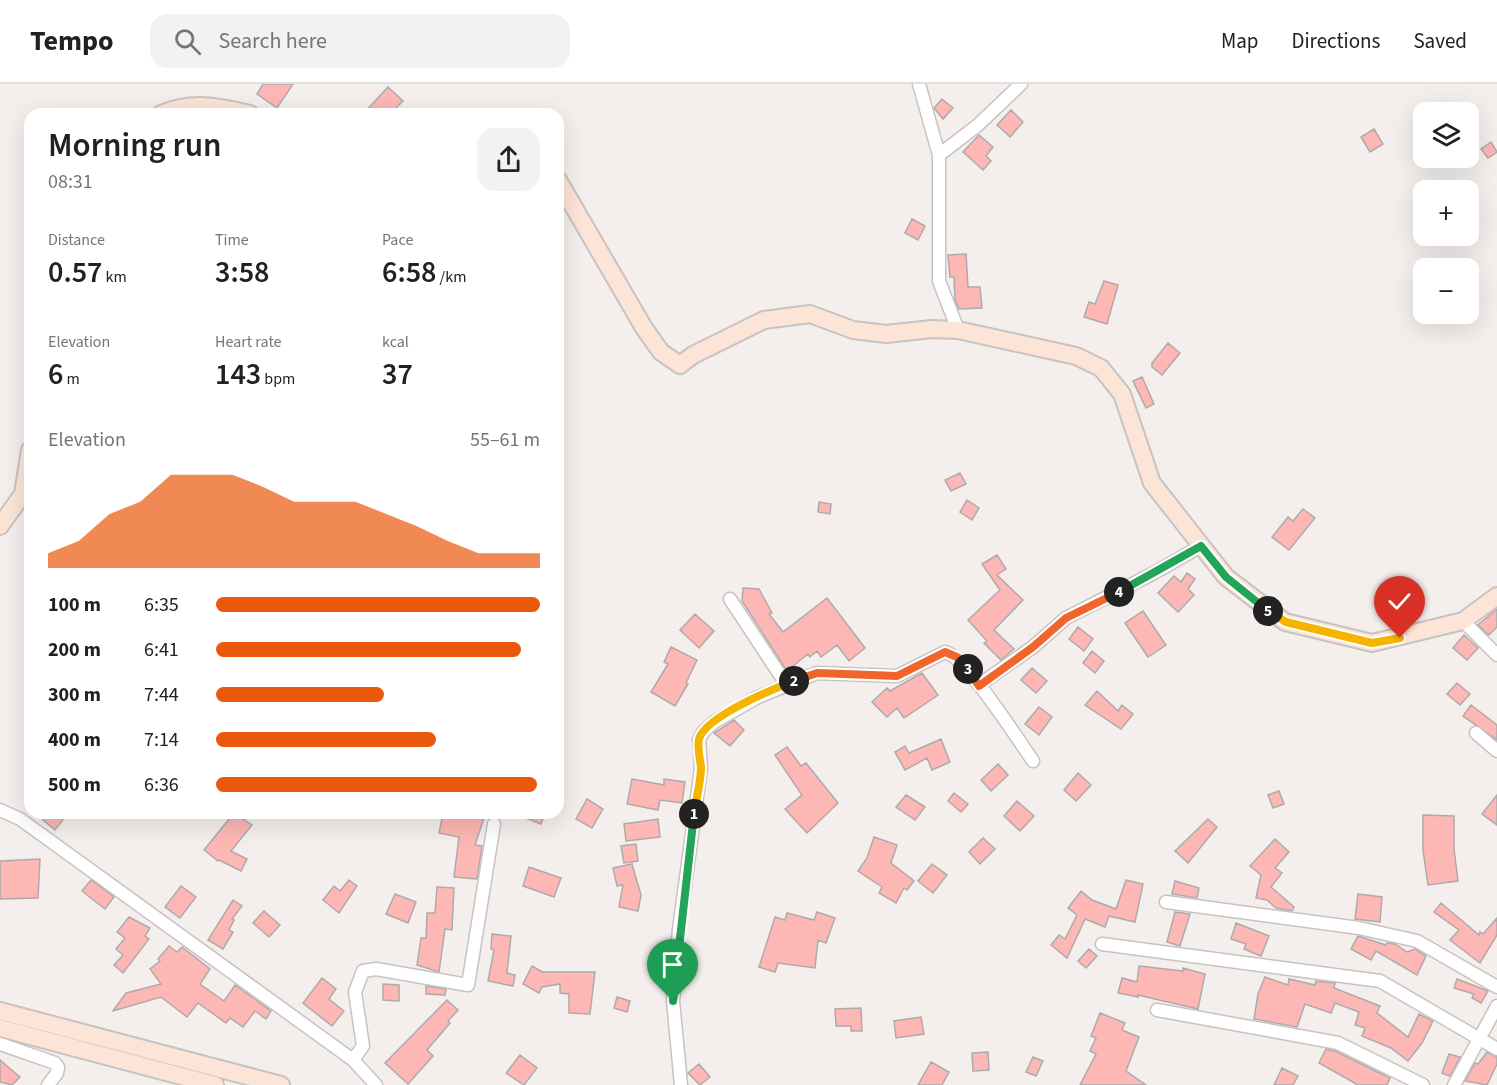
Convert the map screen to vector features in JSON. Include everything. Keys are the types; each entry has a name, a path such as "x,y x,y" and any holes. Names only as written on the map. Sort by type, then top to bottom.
{"main road":[{"path":"175,108 182,105 226,108"},
{"path":"564,190 644,328 661,352 680,365 693,355 764,320 810,314 853,330 886,334 932,329 958,330 1076,356 1101,368 1122,394 1152,483 1201,546 1226,577 1286,622 1372,643 1463,621 1497,596"},
{"path":"0,526 23,495 24,489"},
{"path":"0,1011 281,1085"},
{"path":"0,1028 215,1085"}],"street":[{"path":"919,84 939,155 939,281 958,330"},
{"path":"939,155 978,125 1021,84"},
{"path":"979,686 1033,647 1066,618 1201,546"},
{"path":"730,599 786,684"},
{"path":"1463,621 1497,655"},
{"path":"681,1085 673,1001 679,929 701,768 699,740 703,732 714,722 786,684 817,673 897,676 945,652 959,658 1033,760"},
{"path":"1476,733 1497,751"},
{"path":"0,810 20,819 353,1060 376,1085"},
{"path":"353,1060 363,1046 355,992 363,971 376,969 468,985 494,824"},
{"path":"1166,902 1359,928 1418,941 1497,987"},
{"path":"1102,944 1380,981 1497,1049"},
{"path":"1454,1085 1497,1006"},
{"path":"1157,1010 1338,1043 1423,1085"},
{"path":"0,1044 55,1063 58,1067 57,1073 48,1085"}],"building":[{"path":"263,84 293,84 277,108 257,94"},
{"path":"388,87 403,101 396,108 369,108"},
{"path":"942,99 953,108 943,119 934,108"},
{"path":"1011,110 1023,122 1010,137 997,125"},
{"path":"1374,129 1383,144 1370,152 1361,137"},
{"path":"979,135 993,147 986,156 991,161 983,170 963,152"},
{"path":"1491,142 1497,152 1488,158 1481,149"},
{"path":"912,219 925,226 918,240 905,233"},
{"path":"966,254 968,287 980,287 982,308 959,309 955,300 954,277 950,277 948,255"},
{"path":"1104,281 1118,285 1107,324 1084,317 1089,302 1095,304"},
{"path":"1168,343 1180,353 1162,375 1152,367 1152,363"},
{"path":"1142,377 1154,404 1146,408 1133,381"},
{"path":"960,473 966,484 951,491 945,480"},
{"path":"967,500 979,508 972,520 960,512"},
{"path":"819,502 831,504 830,514 818,512"},
{"path":"1303,509 1315,518 1289,550 1272,537 1288,517 1293,521"},
{"path":"997,555 1006,569 997,575 1023,600 994,630 1014,649 1001,660 984,643 987,641 968,620 1000,590 982,564"},
{"path":"1187,573 1195,579 1188,589 1194,595 1178,612 1158,593 1174,576 1181,582"},
{"path":"743,588 759,589 772,613 769,614 783,632 827,598 865,648 849,661 837,645 821,657 817,651 810,657 808,654 787,671 742,601"},
{"path":"1497,609 1497,627 1489,635 1478,625"},
{"path":"1143,611 1166,645 1148,657 1125,623"},
{"path":"695,614 714,631 699,648 680,630"},
{"path":"1078,627 1093,639 1084,651 1069,639"},
{"path":"1464,635 1478,648 1467,660 1453,648"},
{"path":"671,647 697,660 686,683 688,684 675,706 651,692 668,664 664,662"},
{"path":"1092,651 1104,661 1095,673 1083,663"},
{"path":"1032,668 1047,681 1036,693 1021,680"},
{"path":"922,673 938,695 904,718 897,708 887,717 872,702 887,688 890,691"},
{"path":"1457,683 1470,694 1460,705 1447,694"},
{"path":"1097,691 1118,711 1122,705 1133,714 1121,729 1085,705"},
{"path":"1471,705 1497,725 1497,740 1463,716"},
{"path":"1039,707 1052,717 1039,735 1025,724"},
{"path":"734,720 744,730 730,746 714,733"},
{"path":"941,739 950,762 932,770 927,758 905,770 895,752 905,746 909,753"},
{"path":"787,747 801,766 806,763 838,803 807,833 785,809 802,795 775,755"},
{"path":"998,764 1008,775 991,791 981,780"},
{"path":"1078,773 1091,785 1076,801 1064,790"},
{"path":"632,779 664,785 664,779 685,782 682,803 660,800 658,810 627,804"},
{"path":"1279,791 1284,804 1273,808 1268,795"},
{"path":"954,793 968,804 961,812 948,801"},
{"path":"906,795 925,807 915,820 896,807"},
{"path":"1497,795 1497,825 1482,814"},
{"path":"587,799 603,809 592,828 576,819"},
{"path":"1017,801 1034,816 1020,831 1004,816"},
{"path":"1423,815 1454,816 1454,849 1458,881 1428,885 1423,850"},
{"path":"44,819 63,819 55,830"},
{"path":"229,819 243,819 252,825 231,851 247,859 241,871 218,861 204,850"},
{"path":"442,819 484,819 475,845 482,846 477,879 454,877 459,837 439,833"},
{"path":"528,819 543,819 541,824"},
{"path":"658,819 660,837 626,841 624,824"},
{"path":"1208,819 1217,827 1188,863 1175,851"},
{"path":"874,837 897,845 891,863 914,881 907,890 904,888 896,903 879,893 882,887 858,871 867,858"},
{"path":"983,838 995,849 980,864 969,852"},
{"path":"1275,839 1289,852 1275,868 1282,873 1271,887 1294,907 1292,911 1276,908 1267,900 1256,898 1261,875 1250,866"},
{"path":"636,844 638,861 624,863 621,846"},
{"path":"40,859 38,898 0,899 0,861"},
{"path":"632,864 641,895 638,911 619,907 623,885 617,886 613,868"},
{"path":"932,864 947,875 933,893 918,881"},
{"path":"529,867 561,878 554,897 523,886"},
{"path":"91,880 114,897 105,909 82,891"},
{"path":"349,880 357,886 339,913 323,900 334,886 340,891"},
{"path":"1126,880 1143,884 1135,922 1109,916 1105,927 1085,919 1067,958 1051,945 1059,935 1065,939 1077,915 1068,908 1081,891 1092,900 1116,909"},
{"path":"1175,881 1199,888 1197,898 1172,894"},
{"path":"181,886 196,897 180,918 165,907"},
{"path":"437,887 454,888 452,930 445,929 439,972 417,965 421,938 426,938 427,913 435,913"},
{"path":"395,894 416,902 408,923 386,914"},
{"path":"1358,894 1382,897 1380,922 1355,919"},
{"path":"233,900 242,906 232,919 234,920 229,930 233,932 223,949 208,940"},
{"path":"1441,903 1479,935 1480,932 1483,934 1497,918 1497,935 1480,963 1450,940 1459,930 1434,912"},
{"path":"264,911 280,925 269,937 253,923"},
{"path":"817,912 835,918 826,943 818,940 815,968 778,963 775,972 759,967 775,917 785,920 787,913 814,920"},
{"path":"1175,912 1190,914 1180,946 1167,942"},
{"path":"129,917 150,928 145,936 149,939 123,973 114,965 123,955 116,949 125,938 117,932"},
{"path":"1236,923 1269,936 1261,956 1244,949 1246,944 1231,939"},
{"path":"492,934 511,936 507,973 515,975 513,986 488,981 494,950 491,949"},
{"path":"1358,936 1386,945 1387,943 1395,944 1407,952 1415,949 1426,956 1417,975 1376,951 1371,960 1351,949"},
{"path":"169,946 177,952 182,947 210,969 200,984 224,1001 235,985 271,1011 266,1019 255,1011 243,1027 230,1018 226,1023 198,1003 187,1017 161,997 113,1011 126,993 161,984 150,969 160,961 158,959"},
{"path":"1089,949 1097,956 1086,968 1078,961"},
{"path":"532,966 542,972 595,972 590,1014 569,1013 569,994 560,993 560,984 542,987 539,993 523,984"},
{"path":"1139,966 1183,971 1183,968 1205,974 1198,1009 1138,995 1138,997 1118,993 1122,978 1137,982"},
{"path":"1265,977 1288,985 1289,979 1315,985 1316,981 1335,983 1334,988 1380,1006 1377,1013 1408,1037 1419,1014 1433,1021 1422,1043 1408,1061 1391,1048 1362,1036 1365,1028 1355,1025 1359,1012 1335,1003 1331,1013 1305,1004 1297,1027 1254,1019 1258,994"},
{"path":"322,978 336,989 329,999 344,1011 332,1026 303,1003"},
{"path":"1457,979 1488,991 1481,1003 1472,998 1474,994 1454,988"},
{"path":"383,984 399,985 399,1001 383,1000"},
{"path":"426,986 446,989 445,995 426,994"},
{"path":"617,997 630,1001 627,1012 614,1008"},
{"path":"447,1000 458,1010 427,1050 433,1056 408,1084 385,1063"},
{"path":"861,1008 862,1031 851,1031 851,1026 836,1026 835,1009"},
{"path":"1100,1013 1125,1023 1122,1030 1139,1037 1126,1071 1146,1085 1080,1085 1096,1054 1090,1051 1096,1038 1091,1036"},
{"path":"921,1017 924,1034 896,1038 894,1021"},
{"path":"1326,1049 1335,1051 1390,1078 1387,1085 1358,1085 1319,1063"},
{"path":"988,1052 989,1070 973,1071 972,1053"},
{"path":"1487,1052 1497,1057 1497,1064 1487,1085 1465,1081 1475,1063 1478,1064"},
{"path":"1449,1054 1460,1057 1450,1076 1442,1073"},
{"path":"520,1055 537,1068 524,1085 506,1073"},
{"path":"1033,1057 1043,1061 1036,1076 1026,1072"},
{"path":"0,1060 20,1077 12,1085 0,1082"},
{"path":"931,1062 949,1072 942,1085 918,1085"},
{"path":"699,1064 710,1077 700,1085 688,1073"},
{"path":"1282,1068 1298,1076 1293,1085 1274,1085"}],"route":[{"path":"673,1001 679,929 701,768 699,740 703,732 714,722 758,697 817,673 897,676 945,652 959,658 979,686 1033,647 1066,618 1093,606 1201,546 1226,577 1260,605 1286,622 1372,643 1400,638"}]}
